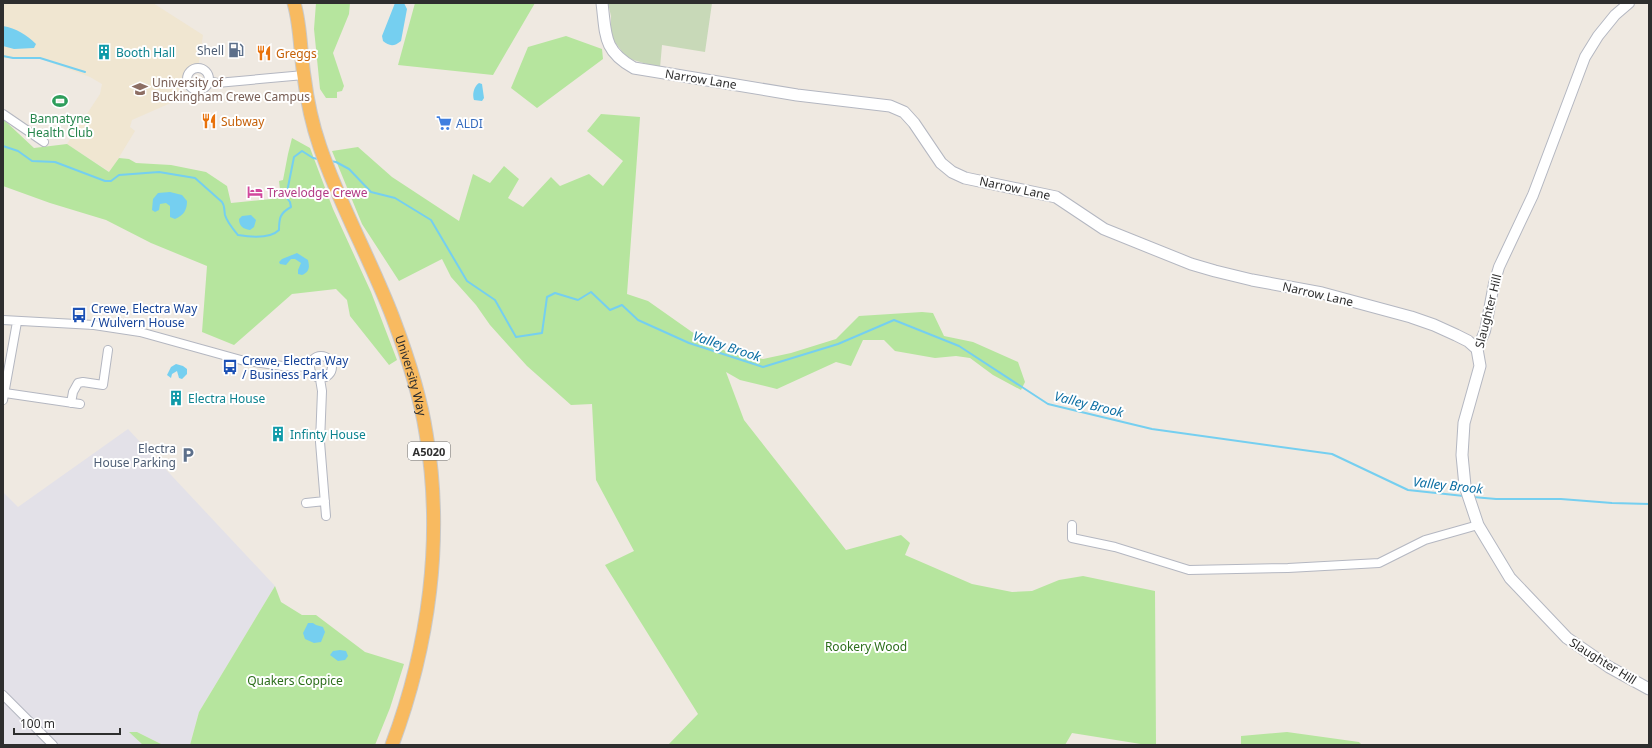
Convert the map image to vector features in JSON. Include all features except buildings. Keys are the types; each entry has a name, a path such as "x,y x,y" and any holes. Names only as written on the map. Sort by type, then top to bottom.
{"highway":[{"name":"University Way","path":"294,3 298,19 304,75 311,116 320,147 344,210 383,293 400,337 422,410 431,466 434,496 434,523 426,622 415,671 392,745"},
{"name":"University Way","path":"298,19 301,3"}],"main road":[{"name":"Narrow Lane","path":"602,3 605,32 614,54 622,62 634,68 797,95 890,106 904,112 914,123 941,163 952,172 965,178 1056,197 1104,229 1191,264 1237,276 1322,293 1411,317 1456,335 1468,341 1477,349"},
{"name":"Slaughter Hill","path":"1477,349 1480,366 1464,423 1462,455 1465,486 1470,506 1478,525 1510,578 1567,638 1609,668 1649,689"}],"street":[{"name":"Slaughter Hill","path":"1477,349 1485,331 1494,284 1499,267 1532,195 1586,57 1598,36 1628,3"},
{"path":"208,81 217,83 304,75"},
{"path":"3,114 44,142"},
{"path":"3,320 17,322 94,325 140,332 241,360 282,366 309,367"},
{"path":"17,322 4,397 80,404"},
{"path":"71,403 73,392 78,383 83,382 103,385 108,350"},
{"path":"321,356 330,359 333,368 329,376 320,379 312,375 309,367 313,359 321,356"},
{"path":"320,379 322,391 320,442 326,516"},
{"path":"306,503 325,501"},
{"path":"1072,525 1072,538 1115,547 1189,570 1380,563 1426,540 1478,525"},
{"path":"3,695 53,745"}],"shaded area":[{"name":"University of Buckingham Crewe Campus","path":"3,3 153,3 203,35 198,68 187,76 173,102 132,120 130,127 135,131 110,172 67,144 100,94 102,84 90,77 41,59 3,58"},
{"path":"128,429 275,586 199,712 190,745 163,745 137,732 130,732 143,745 3,745 3,492 18,507"}],"green space":[{"path":"316,3 350,3 349,14 333,53 344,86 342,91 337,92 337,98 326,98 320,89 314,29"},
{"path":"415,3 535,3 493,75 398,65"},
{"path":"608,3 712,3 705,52 662,45 660,68 627,58 611,37 611,16"},
{"path":"566,36 602,49 603,59 537,108 511,88 528,47"},
{"name":"Rookery Wood","path":"601,114 640,117 627,294 648,301 692,332 729,353 763,359 791,353 836,339 859,316 922,312 933,313 944,336 973,342 1018,362 1025,382 1021,390 993,375 970,358 956,356 935,358 895,351 884,340 863,340 851,366 836,362 777,389 740,380 726,372 744,420 846,550 901,535 910,543 905,555 972,584 1012,592 1032,591 1059,580 1083,576 1155,591 1156,745 1147,745 1072,733 1065,745 668,745 698,714 605,565 634,551 596,480 592,404 571,405 527,366 490,325 476,305 451,277 442,259 399,281 362,224 332,151 358,147 392,177 459,221 473,174 490,183 504,166 519,179 508,198 523,207 551,177 560,186 589,174 603,186 623,161 587,131"},
{"path":"3,119 34,148 67,144 109,172 119,158 129,159 136,163 171,165 206,172 227,186 231,203 281,198 279,181 283,180 292,138 310,148 333,209 371,292 397,360 389,365 350,316 347,300 336,289 292,294 234,345 202,332 207,266 151,243 106,220 50,203 3,186"},
{"name":"Quakers Coppice","path":"275,586 281,602 302,615 316,615 365,652 404,664 390,708 375,745 190,745 199,712"},
{"path":"129,732 137,732 163,745 143,745"},
{"path":"1287,732 1359,742 1362,745 1241,745 1241,736"}],"water":[{"path":"395,3 404,3 407,9 401,41 392,45 383,41 382,36"},
{"path":"3,26 17,30 25,35 36,44 34,48 14,49 3,46"},
{"path":"479,83 482,84 484,98 482,101 474,100 473,98 475,88"},
{"path":"170,192 182,195 187,201 184,212 181,216 175,219 170,217 170,206 166,203 160,204 159,210 155,212 152,210 153,199 158,193"},
{"path":"251,215 256,220 254,227 250,230 245,229 240,224 239,219 242,216"},
{"path":"297,253 308,260 308,269 306,273 302,275 298,274 301,263 295,259 291,259 286,265 280,264 279,262 282,259"},
{"path":"176,364 187,369 187,374 182,379 179,378 177,371 172,374 171,378 167,375 171,367"},
{"path":"308,623 313,623 323,627 325,632 321,642 314,643 305,639 303,633"},
{"path":"333,651 346,651 348,656 345,660 338,661 330,655"}],"waterway":[{"path":"3,56 13,58 40,58 85,72"},
{"name":"Valley Brook","path":"3,146 18,151 32,161 55,162 105,181 111,181 119,175 159,172 195,178 222,202 227,220 238,235 254,237 270,235 279,230 279,222 282,214 291,207 290,202 286,197 294,157 302,151 313,158 318,159"},
{"name":"Valley Brook","path":"330,161 336,162 349,169 371,192 395,198 431,220 467,281 495,300 516,337 542,333 547,297 555,293 578,300 591,292 610,310 622,305 638,320 689,343 763,367 838,344 894,320 959,346 1048,404 1152,429 1332,454 1408,490 1464,496"},
{"name":"Valley Brook","path":"1473,497 1496,499 1561,499 1649,504"}],"place":[{"name":"Shell","path":"236,50"},
{"name":"Booth Hall","path":"104,52"},
{"name":"Greggs","path":"264,53"},
{"name":"University of Buckingham Crewe Campus","path":"140,89"},
{"name":"Bannatyne Health Club","path":"60,101"},
{"name":"Subway","path":"209,121"},
{"name":"ALDI","path":"444,123"},
{"name":"Travelodge Crewe","path":"255,192"},
{"name":"Crewe, Electra Way / Wulvern House","path":"79,315"},
{"name":"Crewe, Electra Way / Business Park","path":"230,367"},
{"name":"Electra House","path":"176,398"},
{"name":"Infinty House","path":"278,434"},
{"name":"Electra House Parking","path":"188,455"}]}
